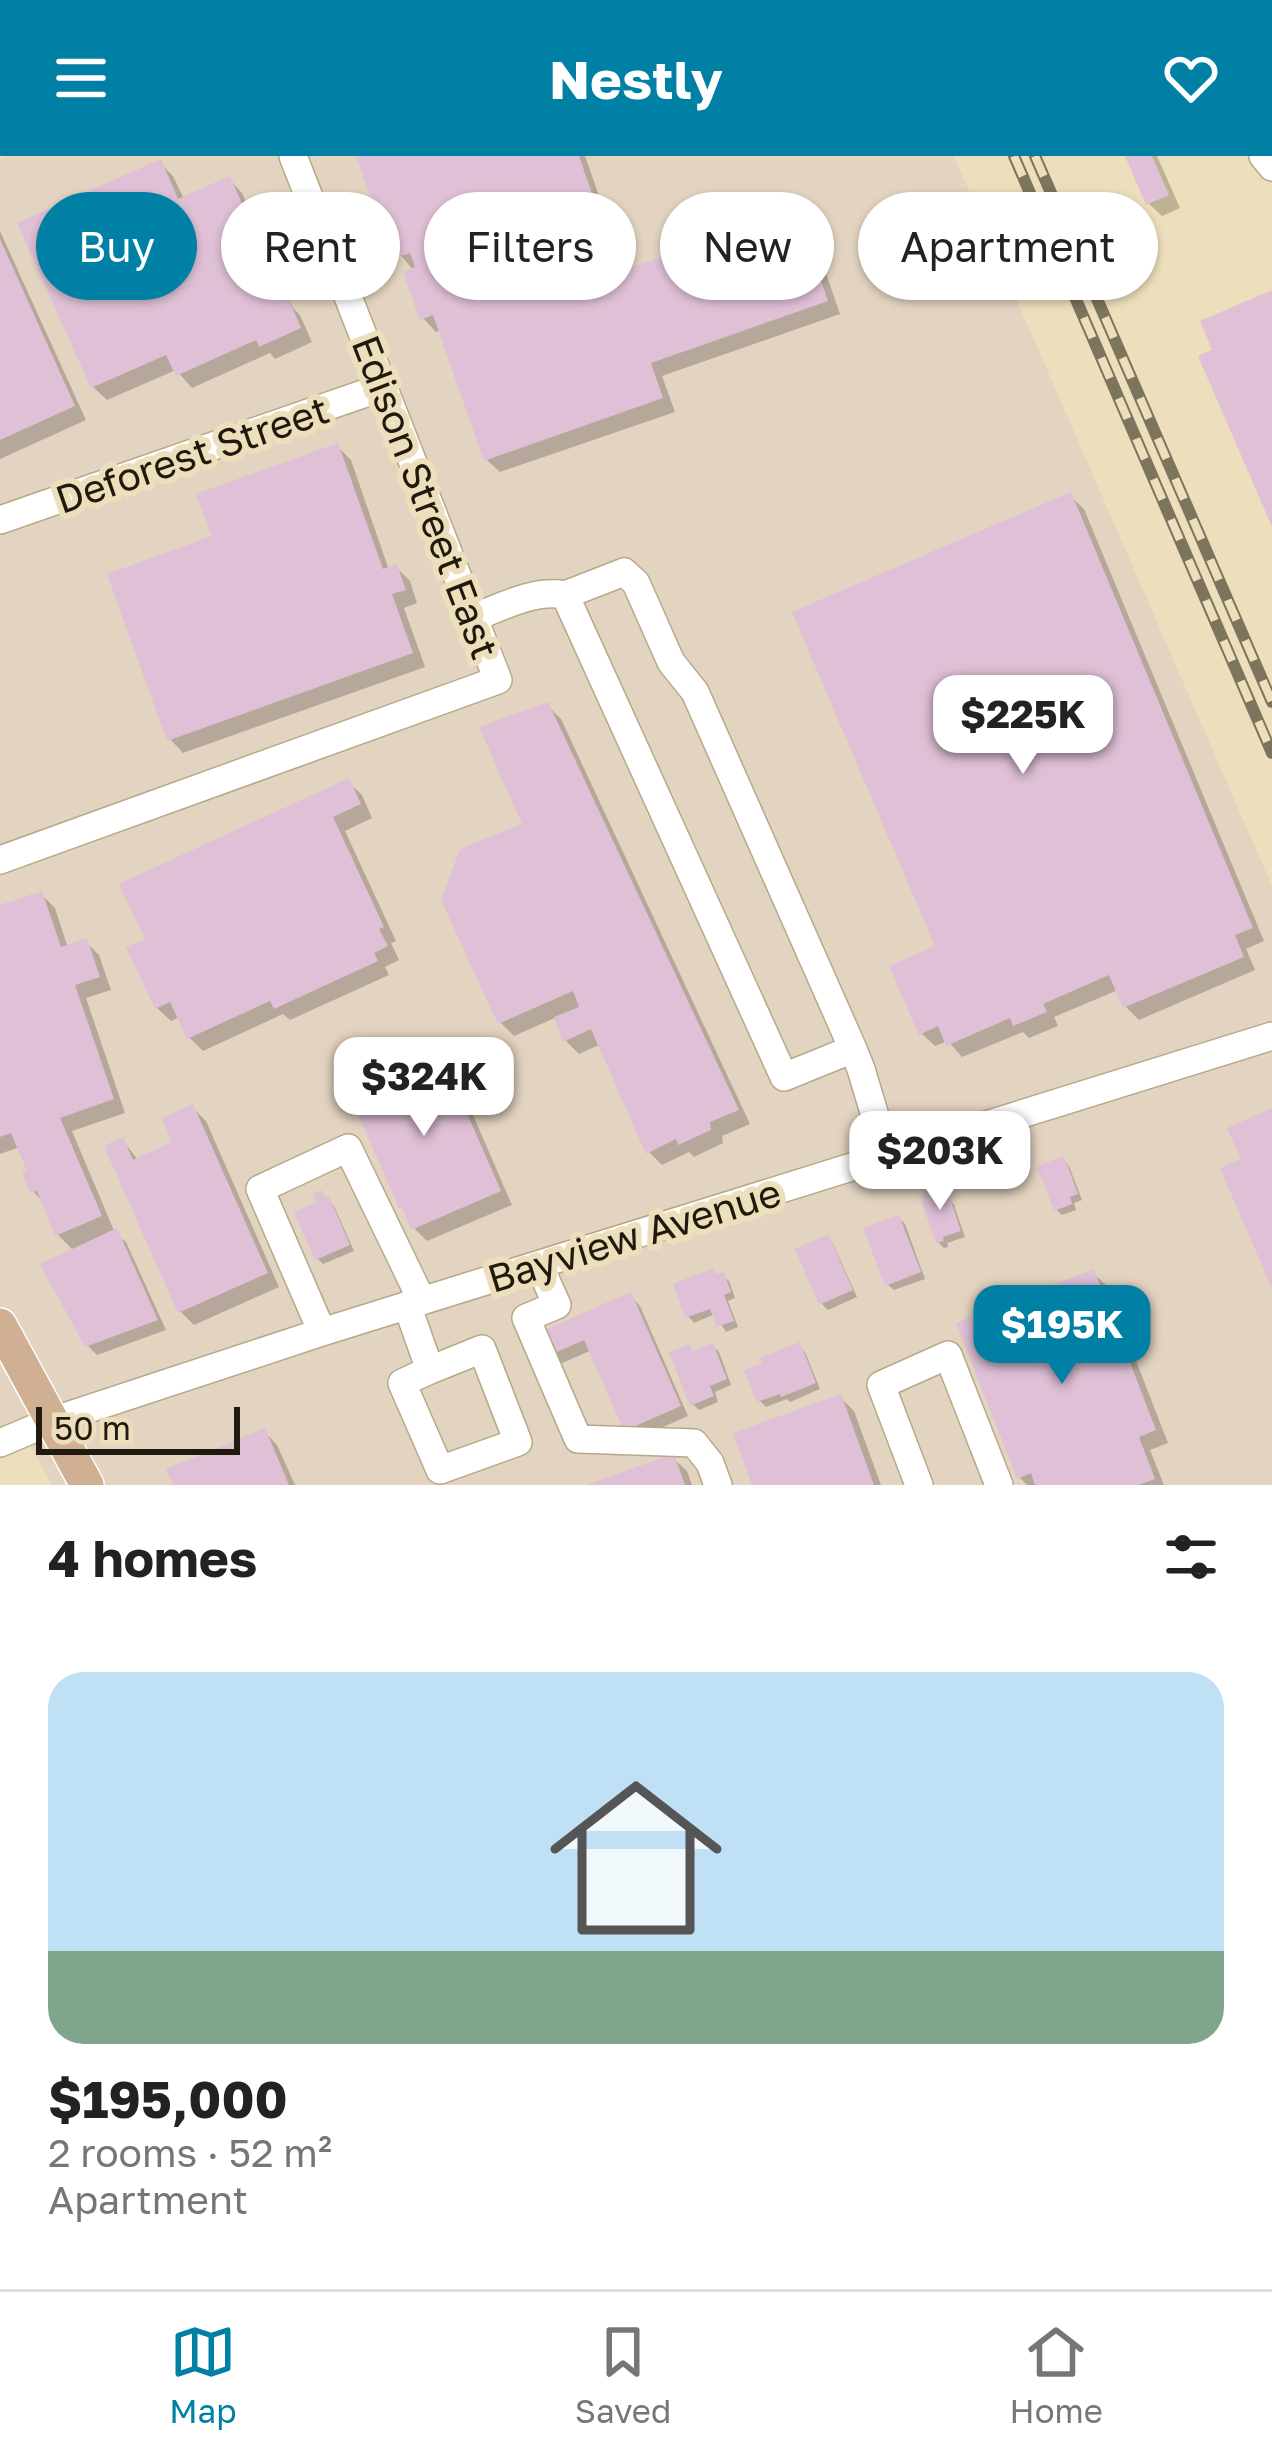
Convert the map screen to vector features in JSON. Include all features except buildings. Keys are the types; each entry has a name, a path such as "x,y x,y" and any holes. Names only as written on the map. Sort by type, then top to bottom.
{"main road":[{"path":"0,1325 87,1485"}],"street":[{"name":"Edison Street East","path":"0,860 497,680 292,156"},
{"path":"1263,156 1272,167"},
{"name":"Deforest Street","path":"0,520 383,387"},
{"path":"473,618 520,600 556,592 566,595 624,572 635,583 671,662 695,692 853,1049 887,1156"},
{"path":"566,595 784,1077 853,1049"},
{"name":"Bayview Avenue","path":"0,1443 52,1421 322,1332 1272,1036"},
{"path":"322,1332 260,1189 348,1148 414,1303 430,1370"},
{"path":"538,1265 557,1305 526,1318 578,1439 694,1443 710,1463 718,1485"},
{"path":"482,1349 518,1442 440,1470 402,1383 430,1370 482,1349"},
{"path":"919,1485 881,1385 948,1354 999,1485"}],"shaded area":[{"path":"954,156 970,192 858,192 858,300 1017,300 1272,886 1272,1485 52,1485 16,1419 0,1427 0,159"}],"railway":[{"path":"1014,156 1272,753"},
{"path":"1035,156 1272,702"}]}
